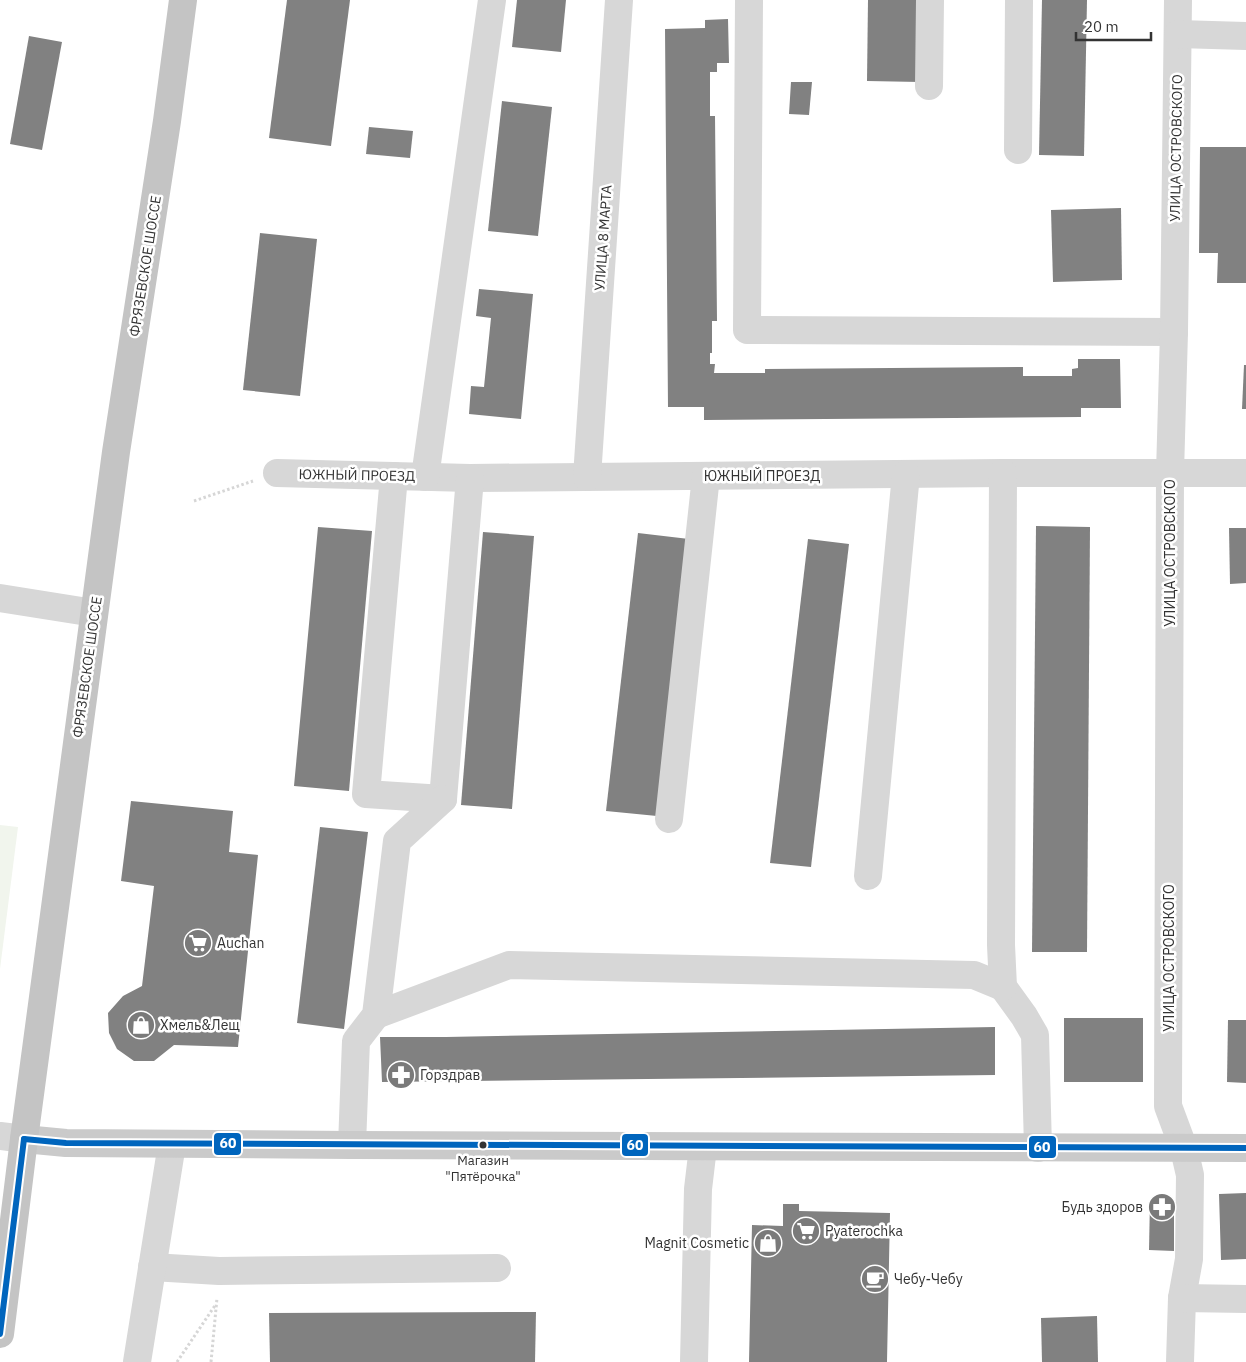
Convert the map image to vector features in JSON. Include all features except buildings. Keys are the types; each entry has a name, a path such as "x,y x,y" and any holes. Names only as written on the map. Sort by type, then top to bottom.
{"highway":[{"name":"ФРЯЗЕВСКОЕ ШОССЕ","path":"0,1334 12,1138 94,614 115,461 167,121 183,0"}],"main road":[{"path":"12,1138 66,1143 352,1146 1246,1148"}],"street":[{"path":"425,477 492,0"},
{"name":"УЛИЦА 8 МАРТА","path":"587,477 619,0"},
{"path":"750,0 747,330 1174,332"},
{"path":"929,86 930,0"},
{"path":"1018,150 1019,0"},
{"name":"УЛИЦА ОСТРОВСКОГО","path":"1178,0 1174,332 1170,473 1168,1106 1184,1149"},
{"path":"1178,34 1246,36"},
{"name":"ЮЖНЫЙ ПРОЕЗД","path":"277,473 470,478 1003,473 1246,473"},
{"path":"1003,473 1001,945 1003,986 1035,1035 1038,1148"},
{"path":"868,876 906,474"},
{"path":"394,476 366,794 443,799"},
{"path":"669,819 706,476"},
{"path":"352,1146 356,1041 376,1015 397,841 443,799 470,478"},
{"path":"0,598 94,614"},
{"path":"376,1015 508,965 974,975 1003,986"},
{"path":"137,1362 172,1144"},
{"path":"694,1362 698,1189 703,1147"},
{"path":"1180,1362 1182,1298 1189,1260 1190,1220 1190,1175 1184,1149"},
{"path":"152,1267 219,1271 497,1268"},
{"path":"1182,1298 1246,1299"}],"path":[{"path":"194,501 277,473"},
{"path":"211,1362 219,1271"},
{"path":"177,1362 216,1304"}],"shaded area":[{"path":"0,825 18,827 0,969"}],"transit line":[{"name":"60","path":"24,1139 66,1143 1246,1148"},
{"name":"60","path":"0,1334 24,1139"}],"place":[{"name":"Auchan","path":"198,943"},
{"name":"Хмель&Лещ","path":"141,1025"},
{"name":"Горздрав","path":"401,1075"},
{"name":"Магазин \"Пятёрочка\"","path":"483,1145"},
{"name":"Будь здоров","path":"1162,1207"},
{"name":"Pyaterochka","path":"806,1231"},
{"name":"Magnit Cosmetic","path":"768,1243"},
{"name":"Чебу-Чебу","path":"875,1279"}]}
